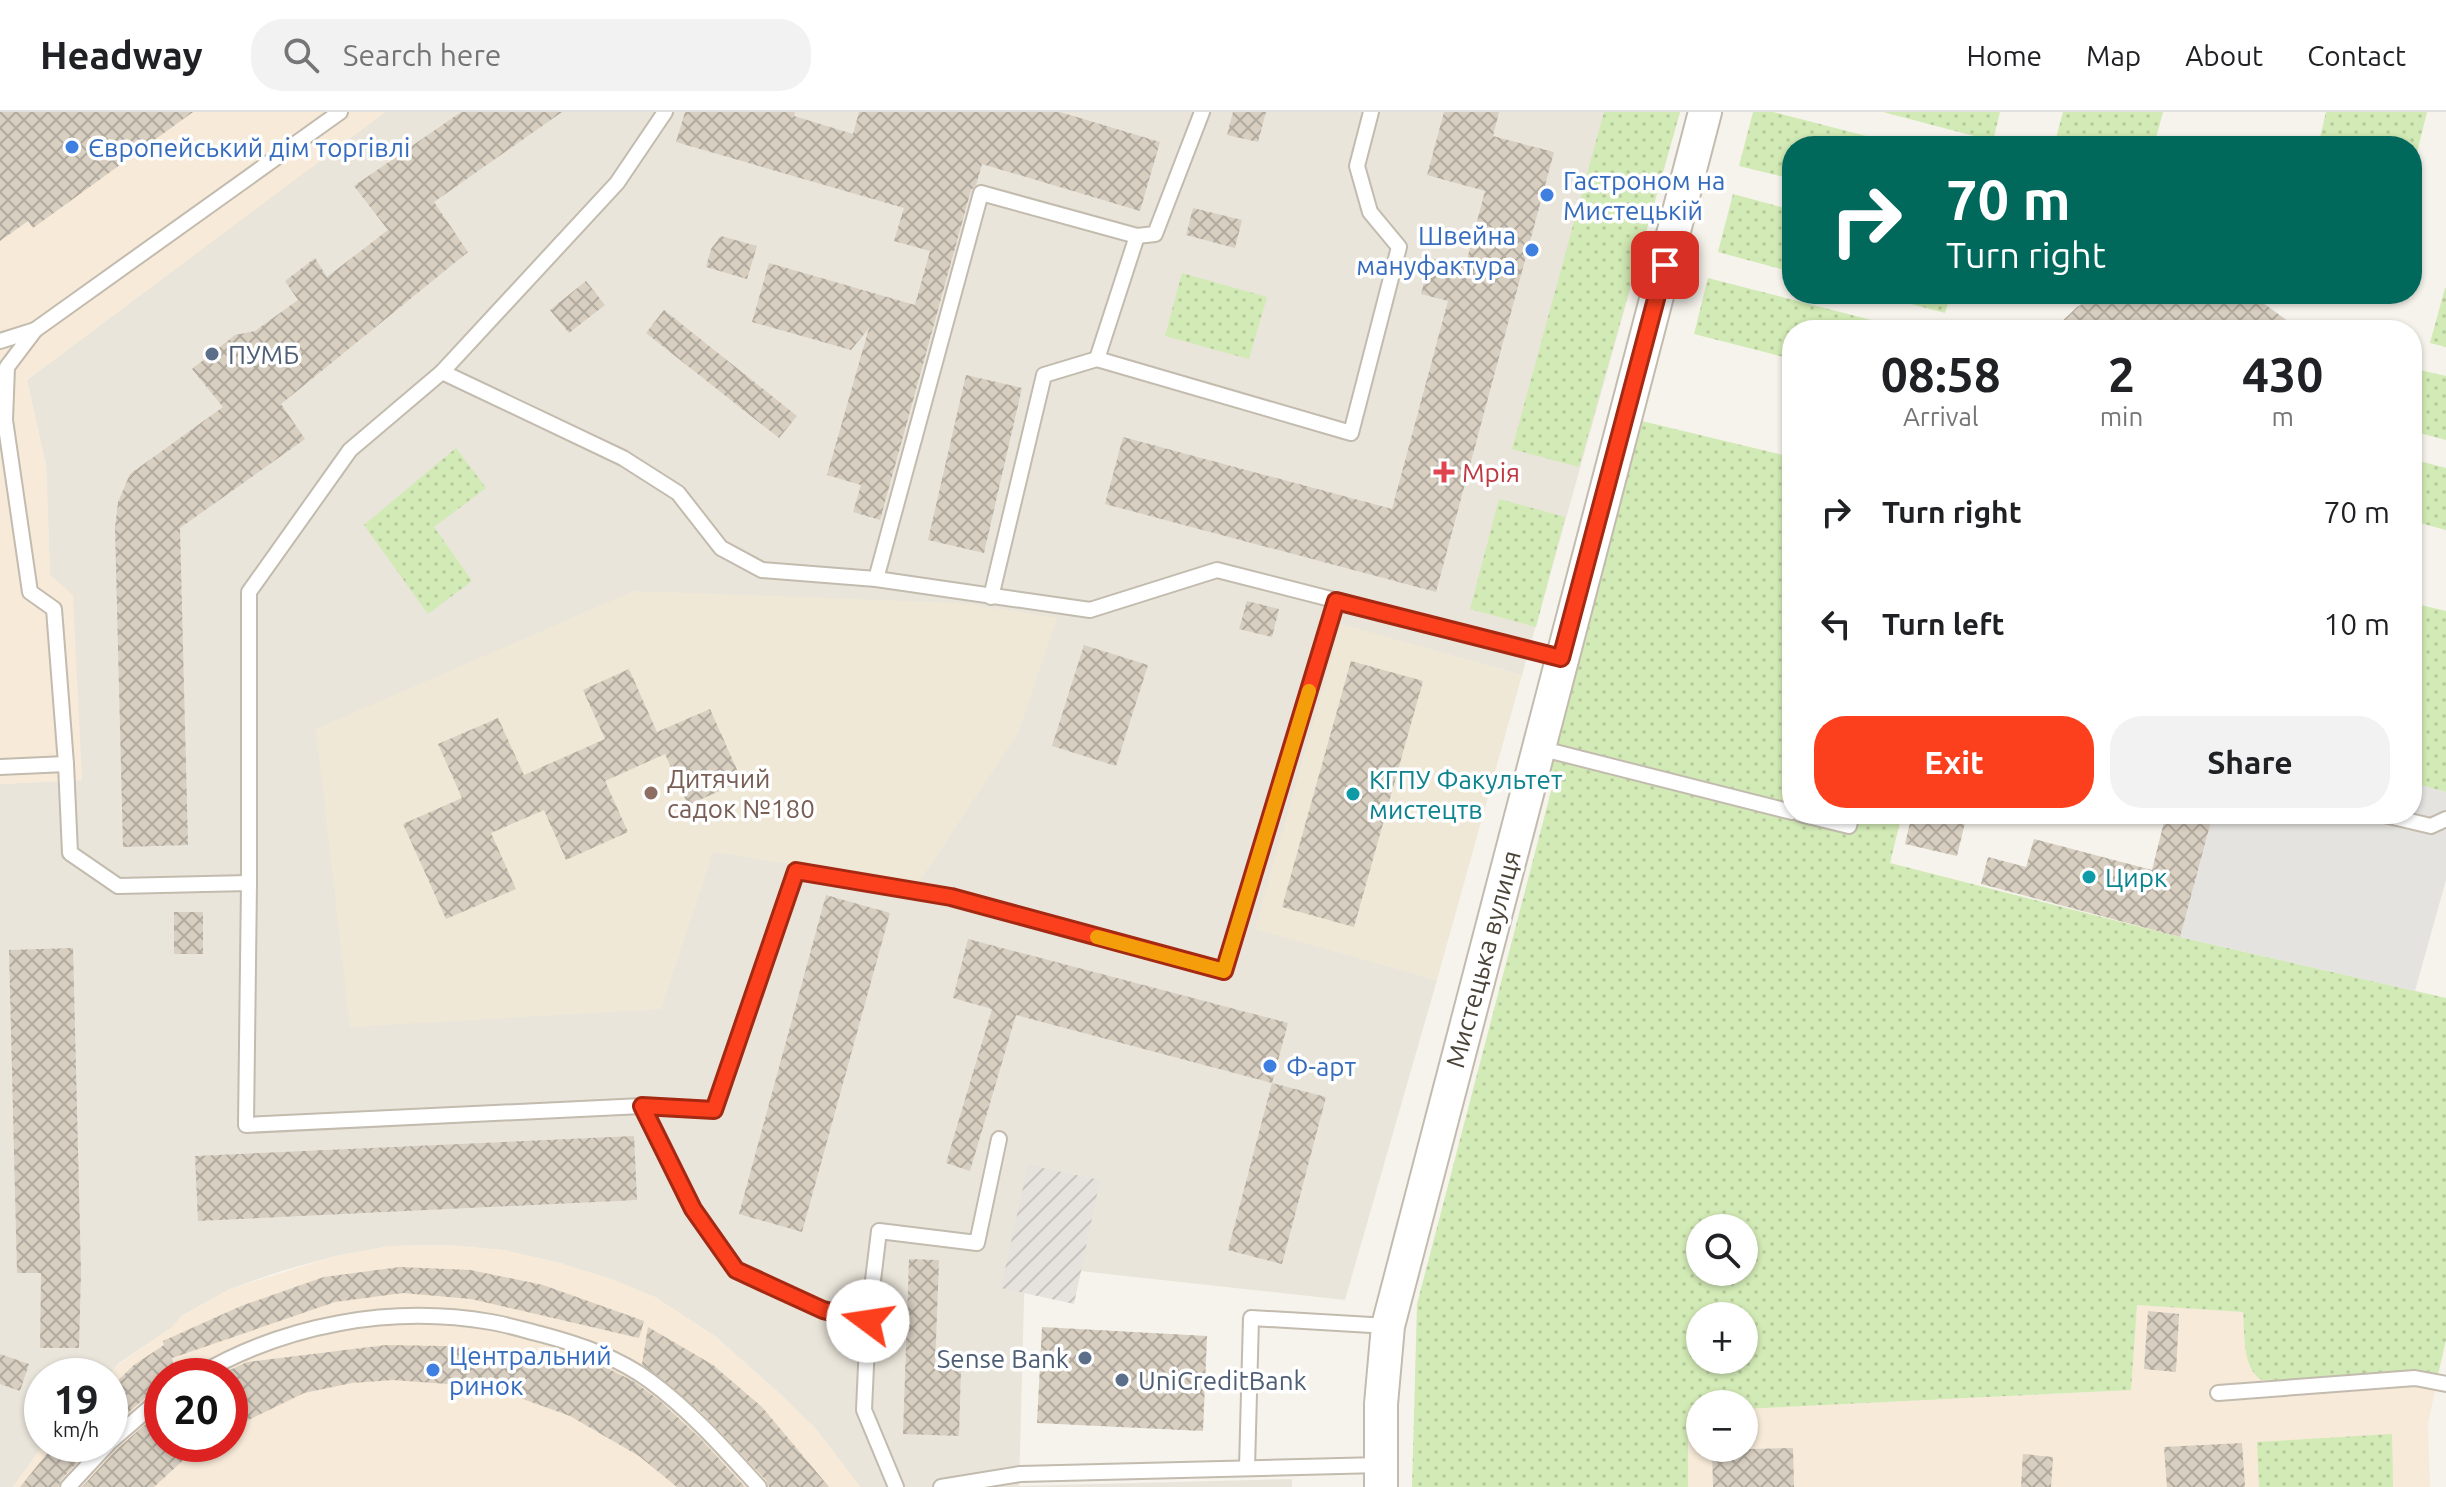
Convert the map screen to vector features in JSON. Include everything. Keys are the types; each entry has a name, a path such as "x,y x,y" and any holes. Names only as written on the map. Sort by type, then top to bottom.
{"street":[{"name":"Мистецька вулиця","path":"1381,1476 1381,1404 1388,1326 1705,112"}],"lane":[{"path":"249,883 118,886 70,853 54,609 30,592 5,420 7,367 35,330 340,112"},
{"path":"665,112 617,183 442,372 350,450 249,592 246,1125 642,1106 714,1110 796,871 951,897 1224,971 1336,601"},
{"path":"876,579 981,193 1137,236 1155,234 1202,112"},
{"path":"991,597 1044,375 1097,359 1351,433 1399,247 1370,212 1357,166 1371,112"},
{"path":"1097,359 1137,236"},
{"path":"0,341 35,330"},
{"path":"442,372 623,458 678,493 721,548 762,570 876,579 1090,610 1217,570 1561,658"},
{"path":"1538,747 1782,809"},
{"path":"0,767 66,764"},
{"path":"2422,824 2431,826 2446,819"},
{"path":"642,1106 693,1209 736,1270 823,1310 868,1321"},
{"path":"896,1487 864,1410 868,1321 879,1231 977,1243 999,1139"},
{"path":"232,1358 326,1325 386,1315 439,1315 493,1322 608,1356 649,1380 709,1432 759,1487"},
{"path":"1247,1468 1251,1318 1388,1326"},
{"path":"2218,1393 2415,1378 2446,1384"},
{"path":"128,1427 144,1413"},
{"path":"68,1487 91,1462"},
{"path":"941,1487 1020,1474 1247,1468 1381,1476"},
{"path":"1172,1470 1173,1487"}],"shaded area":[{"path":"0,112 385,112 27,380 46,466 50,575 73,595 82,780 0,784"},
{"path":"385,112 1680,112 1522,675 1341,625 1256,928 1437,980 1345,1300 1025,1265 1019,1486 1292,1479 1292,1487 860,1487 816,1429 780,1394 716,1337 655,1297 560,1263 503,1250 446,1245 390,1246 336,1256 230,1289 183,1315 171,1328 126,1358 24,1358 24,1462 31,1462 13,1487 0,1487 0,784 82,780 50,576 46,466 27,380"},
{"name":"Дитячий садок №180","path":"634,591 958,603 1057,618 1018,733 917,885 713,852 661,1009 350,1027 316,729"},
{"path":"1341,624 1522,675 1437,980 1255,929"},
{"path":"2422,786 2446,792 2446,880 2415,991 2180,937 2210,824 2422,824"},
{"path":"1028,1165 1100,1180 1074,1304 1001,1288"},
{"name":"Центральний ринок","path":"446,1245 503,1250 612,1279 655,1297 716,1337 780,1394 816,1429 860,1487 13,1487 31,1462 128,1462 128,1358 171,1328 183,1315 230,1289 336,1256 390,1246"},
{"path":"2137,1305 2243,1312 2249,1365 2437,1379 2428,1425 2430,1487 1688,1487 1688,1462 1758,1462 1758,1408 2130,1390"}],"green space":[{"path":"1604,112 1680,112 1579,467 1512,449"},
{"path":"1753,112 1773,112 1866,136 1782,136 1782,177 1739,166"},
{"path":"1883,112 2000,112 1994,136 1974,136"},
{"path":"2063,112 2163,112 2157,136 2057,136"},
{"path":"2326,112 2427,112 2421,136 2320,136"},
{"path":"1733,194 1782,207 1782,269 1718,252"},
{"path":"1182,273 1267,297 1249,359 1165,336"},
{"path":"1708,278 1782,297 1782,304 1809,304 1871,320 1782,320 1782,356 1694,334"},
{"path":"2446,288 2446,347 2430,343"},
{"path":"1911,304 1948,304 1945,313"},
{"path":"2422,370 2446,376 2446,440 2422,434"},
{"path":"1625,417 1782,455 1782,824 1900,824 1890,863 2180,937 2446,998 2446,1340 2437,1379 2262,1380 2251,1368 2248,1359 2243,1312 2137,1305 2131,1390 1758,1408 1758,1390 1686,1390 1688,1487 1412,1487 1417,1304 1555,776 1533,769"},
{"path":"456,448 486,488 434,527 472,581 428,614 364,525"},
{"path":"2422,462 2446,468 2446,530 2422,524"},
{"path":"1499,499 1565,517 1536,627 1470,609"},
{"path":"2422,605 2446,611 2446,792 2422,786"},
{"path":"2392,1434 2393,1487 2259,1487 2257,1442"}],"building":[{"name":"Європейський дім торгівлі","path":"0,112 193,112 33,228 28,221 0,241"},
{"path":"461,112 562,112 434,202 468,252 281,404 305,439 180,528 188,845 123,847 115,528 118,502 130,474 223,407 192,369 235,335 255,331 298,300 285,281 315,258 327,277 388,230 354,186"},
{"path":"685,112 795,112 794,116 853,134 859,112 1060,112 1160,142 1140,211 982,164 976,185 971,190 880,520 853,512 861,485 827,475 869,328 851,350 752,322 769,263 915,305 930,251 894,241 904,208 676,142"},
{"path":"1233,112 1266,112 1258,142 1227,135"},
{"path":"1444,112 1499,112 1493,136 1554,152 1436,592 1105,504 1123,437 1392,509 1448,301 1421,294 1431,258 1465,267 1485,191 1427,175"},
{"path":"1193,208 1242,220 1235,248 1186,235"},
{"path":"721,236 757,246 747,279 706,267 711,249"},
{"path":"586,281 605,305 569,333 550,310"},
{"path":"2082,304 2265,304 2286,320 2063,320"},
{"path":"664,310 797,416 779,438 646,333"},
{"path":"966,375 1022,388 984,553 928,540"},
{"path":"1247,601 1279,609 1272,637 1239,629"},
{"path":"1084,645 1148,665 1116,766 1052,746"},
{"name":"КГПУ Факультет мистецтв","path":"1351,661 1423,681 1354,927 1282,907"},
{"path":"629,669 657,732 710,709 742,781 688,805 665,754 605,781 628,832 566,860 544,810 491,833 516,889 446,919 403,824 462,798 438,744 498,718 524,775 605,739 583,690"},
{"path":"1910,824 1965,824 1957,856 1905,844"},
{"name":"Цирк","path":"2164,824 2210,824 2180,937 1981,884 1988,857 2026,867 2034,839 2152,870"},
{"path":"826,895 890,913 802,1232 739,1214"},
{"path":"174,912 203,912 203,954 174,954"},
{"path":"968,939 1288,1023 1272,1083 1016,1015 970,1171 946,1163 992,1009 953,998"},
{"path":"73,948 81,1272 79,1348 40,1348 41,1273 17,1273 9,950"},
{"path":"1272,1083 1326,1097 1282,1264 1228,1250"},
{"path":"634,1136 637,1200 198,1221 195,1156"},
{"path":"909,1259 939,1260 935,1368 961,1369 959,1436 903,1434"},
{"path":"400,1267 470,1270 543,1285 644,1321 639,1338 471,1299 403,1293 335,1302 172,1358 144,1358 164,1345 163,1341 241,1306 324,1277"},
{"path":"2148,1311 2179,1314 2176,1372 2144,1369"},
{"path":"648,1327 713,1365 762,1407 829,1487 769,1487 766,1480 700,1411 642,1364"},
{"name":"UniCreditBank","path":"1042,1327 1207,1336 1203,1431 1037,1423"},
{"path":"386,1345 443,1346 586,1359 633,1381 659,1400 700,1438 745,1487 677,1487 639,1456 570,1416 509,1394 475,1386 393,1380 352,1383 304,1393 248,1420 248,1362"},
{"path":"0,1354 24,1362 20,1391 0,1384"},
{"path":"144,1358 144,1399 128,1413 128,1371"},
{"path":"144,1426 144,1462 181,1462 154,1487 82,1487 105,1462 128,1462 128,1440"},
{"path":"2242,1443 2245,1487 2167,1487 2164,1447"},
{"path":"1793,1448 1794,1487 1713,1487 1712,1462 1758,1462 1758,1449"},
{"path":"2023,1454 2053,1457 2051,1487 2021,1487"},
{"path":"40,1462 78,1462 58,1487 20,1487"}],"slow traffic":[{"path":"1097,937 1224,971 1309,691"}],"place":[{"name":"Європейський дім торгівлі","path":"72,147"},
{"name":"Гастроном на Мистецькій","path":"1547,195"},
{"name":"Швейна мануфактура","path":"1532,250"},
{"name":"ПУМБ","path":"212,354"},
{"name":"Мрія","path":"1444,472"},
{"name":"Дитячий садок №180","path":"651,793"},
{"name":"КГПУ Факультет мистецтв","path":"1353,794"},
{"name":"Цирк","path":"2089,877"},
{"name":"Ф-арт","path":"1270,1066"},
{"name":"Sense Bank","path":"1085,1358"},
{"name":"Центральний ринок","path":"433,1370"},
{"name":"UniCreditBank","path":"1122,1380"}],"route":[{"path":"868,1321 823,1310 736,1270 693,1209 642,1106 714,1110 796,871 951,897 1224,971 1336,601 1561,658 1665,265"}]}
